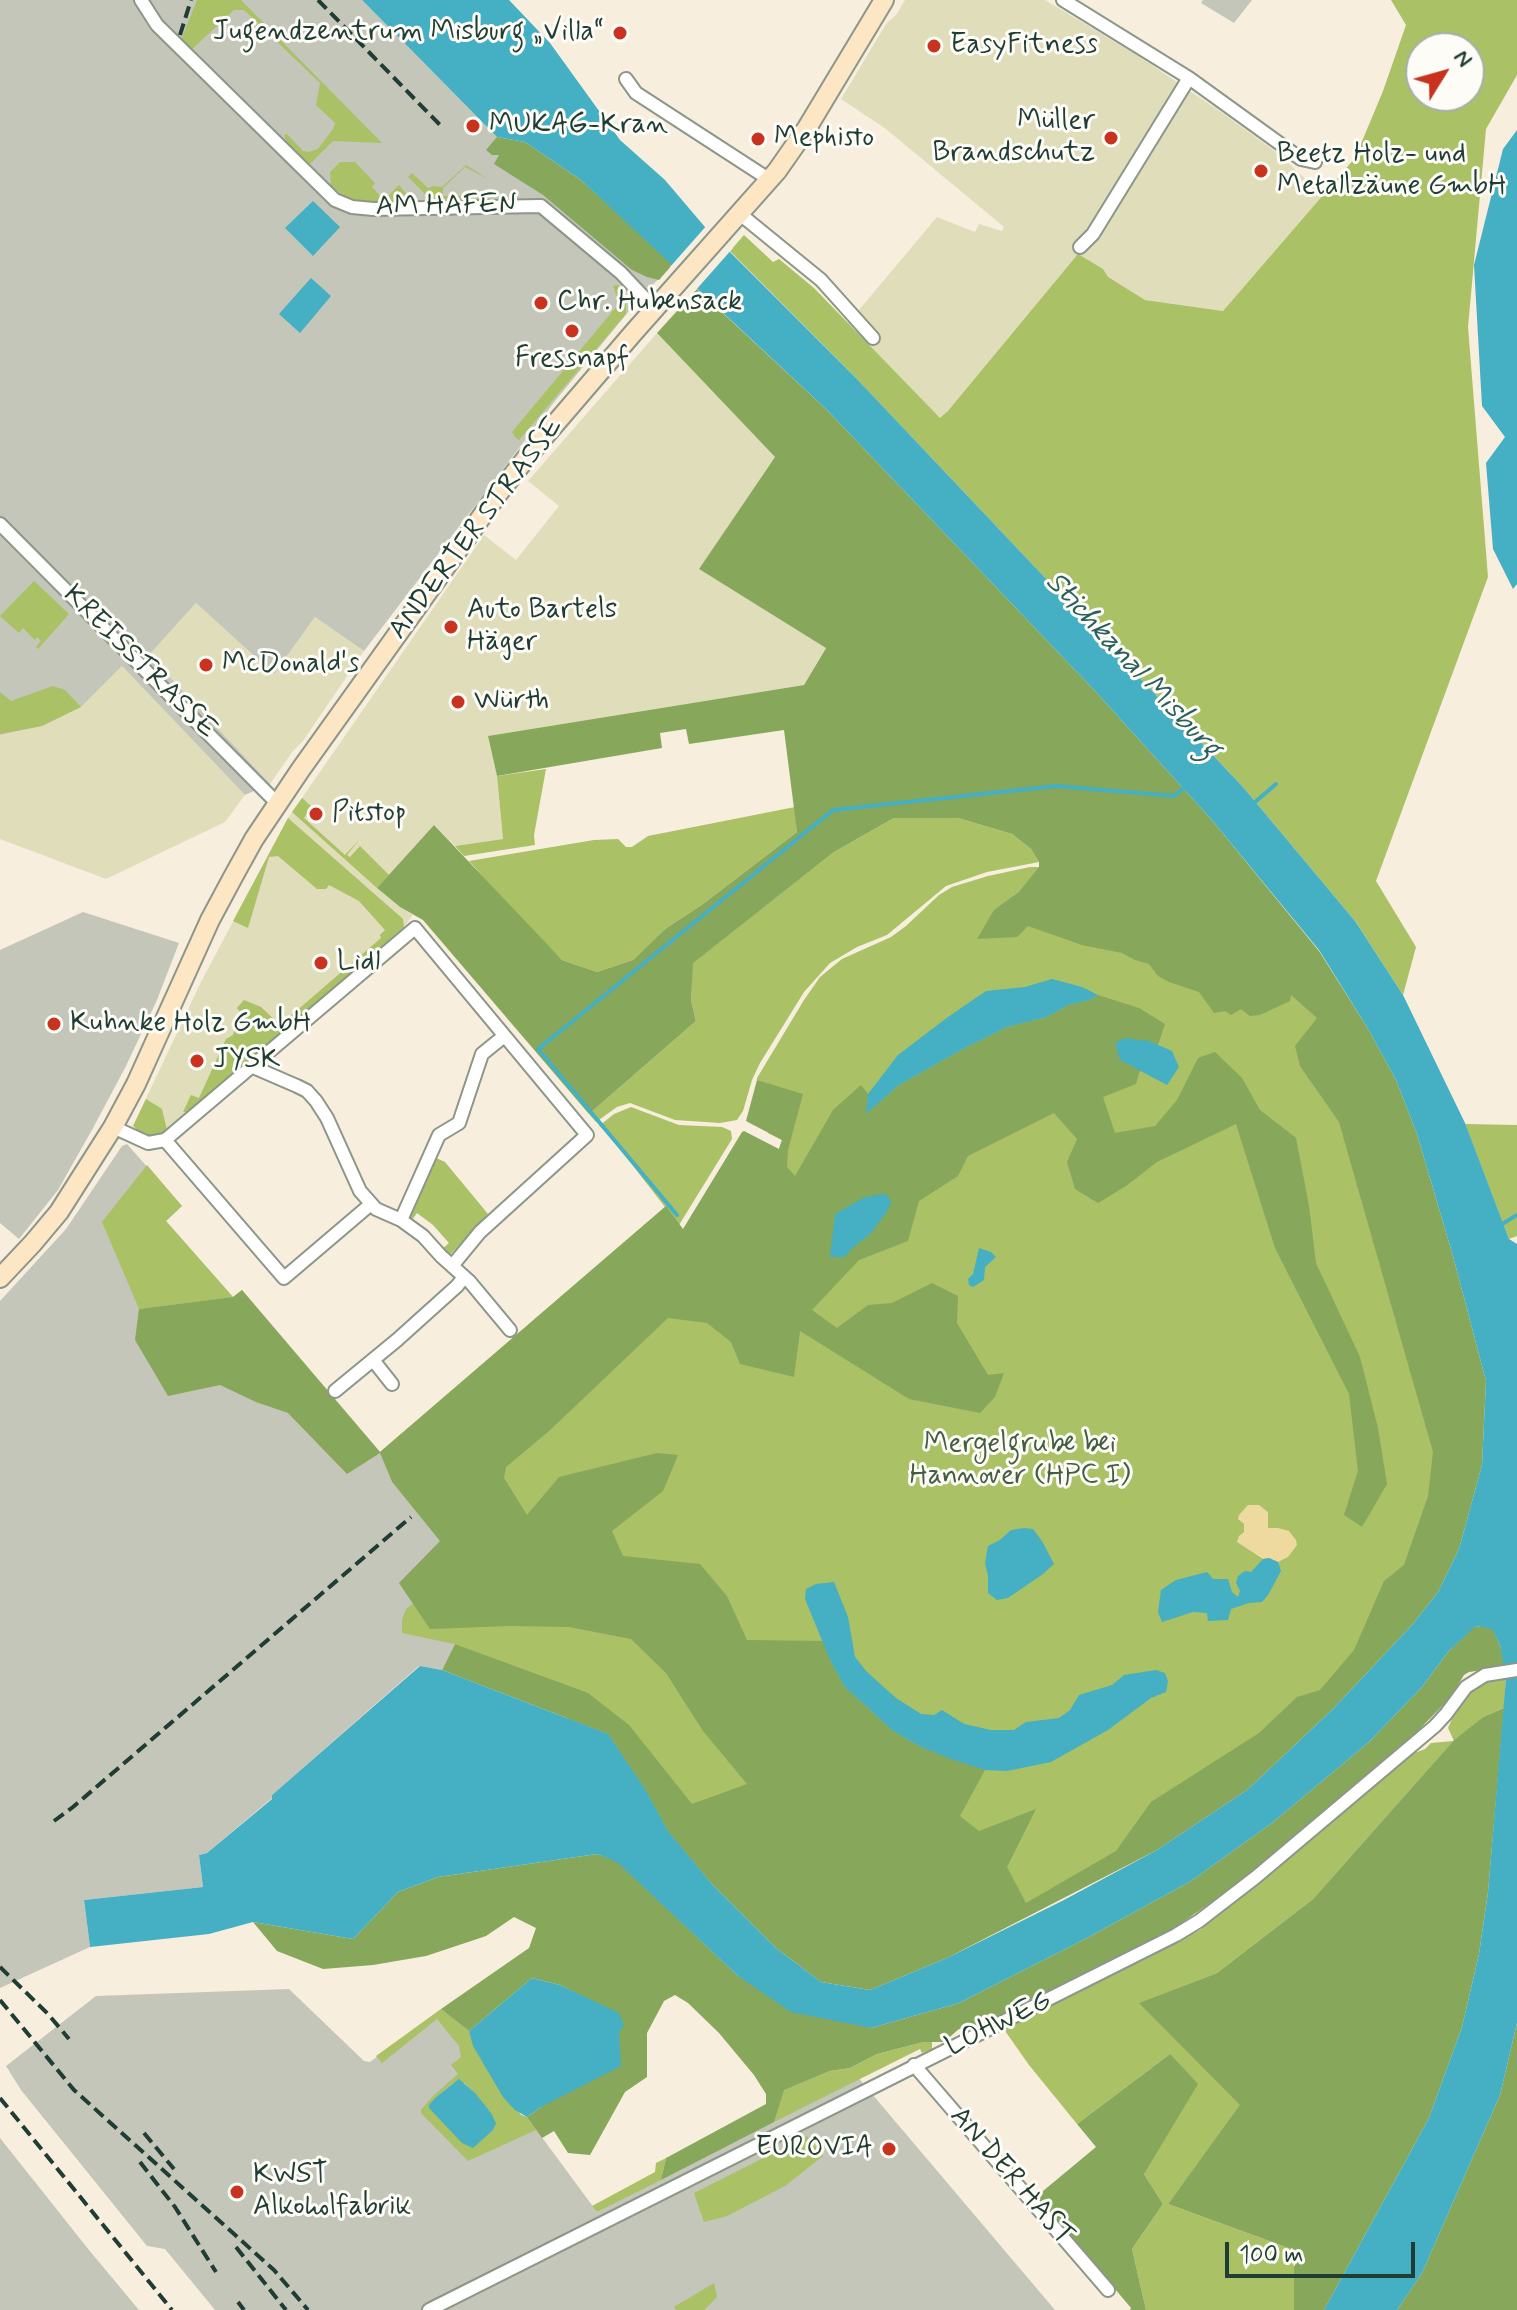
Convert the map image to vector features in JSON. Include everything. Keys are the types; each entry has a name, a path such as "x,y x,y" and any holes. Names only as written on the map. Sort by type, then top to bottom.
{"main road":[{"name":"ANDERTER STRASSE","path":"0,1278 59,1212 113,1127 136,1084 210,920 277,803 497,495 567,409 770,180 807,128 884,0"}],"street":[{"name":"AM HAFEN","path":"141,0 157,25 335,200 352,207 373,209 541,206 621,273 655,309"},
{"path":"1063,0 1189,78 1301,159 1315,162"},
{"path":"1080,247 1093,234 1189,78"},
{"path":"626,79 636,93 770,180"},
{"path":"740,214 821,280 873,338"},
{"name":"KREISSTRASSE","path":"0,524 277,803"},
{"path":"113,1127 148,1143 165,1140 415,928 587,1135 480,1232 452,1266"},
{"path":"401,1220 439,1135 459,1123 482,1054 503,1037"},
{"path":"253,1067 307,1091 327,1118 360,1191 371,1204 423,1236 510,1330"},
{"path":"165,1140 284,1278 371,1204"},
{"path":"335,1391 464,1277"},
{"path":"373,1360 392,1384"},
{"name":"LOHWEG","path":"429,2310 914,2065 1122,1964 1199,1921 1435,1726 1466,1687 1485,1675 1517,1670"},
{"name":"AN DER HAST","path":"914,2065 1108,2290"}],"shaded area":[{"path":"0,0 362,0 497,137 672,264 555,401 364,651 315,617 274,674 196,603 149,655 270,784 245,795 122,666 81,707 42,726 0,735"},
{"path":"905,0 1045,0 1137,55 1221,112 1276,152 1323,195 1223,311 1145,300 940,419 848,323 937,217 975,232 979,224 1002,231 1004,227 886,129 841,99 886,24"},
{"path":"1203,0 1252,0 1234,23 1201,3"},
{"path":"657,333 775,457 699,569 826,647 804,685 488,736 497,776 503,839 455,846 434,825 377,888 413,915 404,927 194,1112 163,1133 148,1136 133,1126 201,982 288,818 484,535 516,560 559,506 528,481"},
{"path":"196,603 274,674 315,617 364,651 270,784 149,655"},
{"path":"122,666 245,795 225,822 106,879 0,839 0,735 42,726 81,707"},
{"path":"83,912 179,943 157,1000 93,1128 58,1190 19,1239 0,1223 0,950"},
{"path":"127,1144 182,1206 166,1221 233,1297 242,1290 380,1452 392,1482 441,1541 430,1629 455,1644 442,1670 419,1666 272,1798 207,1853 199,1855 203,1887 84,1900 90,1947 0,1988 0,1301 66,1229 122,1146"},
{"name":"KWST Alkoholfabrik","path":"289,1989 364,2061 370,2062 441,2009 469,2031 473,2046 521,2115 527,2117 597,2212 850,2068 1055,2310 215,2310 165,2249 147,2246 21,2090 6,2066 96,1996"},
{"path":"0,2138 89,2250 139,2310 0,2310"}],"green space":[{"path":"197,0 241,0 382,143 333,141 309,165 287,143 284,135 287,134 303,151 309,152 318,149 333,129 335,123 316,105 320,83 244,10 234,10 191,50 181,40"},
{"path":"1391,0 1517,0 1517,75 1486,129 1468,327 1488,577 1376,881 1416,947 1403,995 1355,921 1243,787 857,379 730,251 744,235 773,262 779,259 814,288 940,418 1078,254 1145,300 1223,311 1355,158 1406,25"},
{"path":"497,137 525,142 581,180 673,264 659,280 632,270 543,195 494,164 499,155 492,155 486,150"},
{"path":"340,162 355,162 375,183 372,187 384,200 399,185 412,201 362,201 346,197 331,186 330,172"},
{"path":"466,165 488,179 465,167 443,188 443,196 508,197 431,200 408,177 412,173 428,188 442,187"},
{"path":"618,285 626,301 626,314 519,440 512,432 617,306 619,302 613,286"},
{"path":"697,289 827,410 1095,691 1211,819 1319,951 1396,1080 1417,1134 1486,1381 1482,1465 1459,1549 1438,1592 1412,1625 1332,1710 1247,1790 1157,1850 947,1958 870,1990 821,1982 776,1948 711,1883 668,1831 645,1789 608,1734 442,1670 455,1644 588,1693 629,1725 692,1804 747,1784 703,1731 666,1673 631,1639 569,1627 430,1629 399,1583 440,1541 392,1482 380,1453 347,1474 288,1413 220,1385 168,1396 135,1340 139,1309 233,1297 242,1290 380,1452 666,1206 683,1229 742,1132 779,1149 782,1140 746,1121 757,1080 803,1094 788,1150 787,1167 795,1176 833,1110 861,1085 868,1094 867,1113 899,1085 963,1049 1007,1027 1047,1017 1068,1005 1098,995 1139,1008 1165,1024 1158,1045 1149,1041 1120,1060 1140,1070 1136,1084 1103,1097 1115,1133 1155,1126 1177,1100 1198,1058 1215,1052 1242,1078 1260,1110 1296,1138 1316,1263 1360,1357 1378,1428 1387,1484 1362,1527 1344,1515 1358,1471 1349,1394 1275,1248 1236,1124 1157,1162 1098,1203 1075,1189 1067,1162 1077,1139 1054,1113 968,1156 958,1176 919,1201 908,1241 859,1260 812,1310 837,1328 868,1305 892,1303 932,1283 958,1296 957,1323 988,1375 1004,1373 995,1397 980,1413 909,1399 800,1331 794,1377 740,1364 731,1342 707,1323 668,1318 548,1432 506,1467 504,1478 527,1515 559,1477 657,1453 678,1455 663,1491 612,1531 623,1556 700,1564 727,1596 747,1640 823,1641 845,1687 893,1731 921,1747 985,1770 960,1816 979,1831 1036,1809 1007,1867 1026,1903 1116,1851 1151,1802 1259,1733 1297,1697 1320,1690 1354,1650 1384,1581 1404,1565 1428,1496 1433,1452 1339,1122 1300,1066 1295,1046 1317,1018 1291,995 1290,1001 1260,1015 1250,1016 1241,1009 1231,1015 1225,1011 1214,1013 1199,992 1169,982 1158,976 1149,964 1122,953 1082,945 1028,926 1017,937 977,939 994,910 1019,892 1039,867 1031,849 1012,834 958,818 894,818 834,852 693,963 691,1000 696,1021 589,1114 423,920 400,907 377,888 434,825 562,960 597,972 633,960 665,929 797,832 784,730 689,744 686,729 660,733 662,748 497,776 488,736 804,685 826,648 699,569 775,457 657,333"},
{"path":"34,581 69,614 38,649 36,647 41,641 37,637 35,640 23,628 19,633 0,616"},
{"path":"53,686 65,690 81,707 42,726 0,734 0,692 11,701"},
{"path":"546,769 534,835 535,845 464,856 455,846 503,839 497,776"},
{"path":"302,798 312,807 304,818 345,855 360,839 347,855 350,857 360,846 389,875 377,888 292,812"},
{"path":"795,807 797,832 665,929 633,960 597,972 562,960 469,861 594,840 618,839 626,847 632,847 648,836"},
{"path":"288,818 403,919 404,927 194,1112 183,1112 191,1095 199,1098 226,1039 246,1020 237,1008 244,1000 261,1007 280,1025 381,938 385,930 359,901 329,885 326,889 317,889 278,856 269,857 248,928 233,921"},
{"path":"894,818 958,818 1012,834 1031,849 1039,862 987,872 946,886 887,935 857,947 830,963 804,992 760,1063 737,1120 720,1123 675,1120 630,1103 617,1107 596,1122 589,1114 696,1021 691,1000 692,963 834,852"},
{"name":"Mergelgrube bei Hannover (HPC I)","path":"1039,867 1342,988 1459,1549 1247,1790 947,1958 711,1883 527,1671 454,1644 402,1633 406,1609 432,1589 452,1544 380,1452 665,1207 599,1126 614,1114 631,1107 679,1125 722,1127 731,1131 732,1139 679,1225 691,1240 779,1149 782,1140 768,1133 785,1090 757,1078 820,977 842,959 891,937 952,887"},
{"path":"146,1099 162,1109 167,1130 155,1136 143,1135 133,1126"},
{"path":"1465,1124 1517,1125 1517,1236 1509,1239"},
{"path":"434,1157 445,1162 488,1214 451,1254 442,1249 449,1243 433,1225 417,1213 412,1220 410,1215"},
{"path":"147,1165 182,1206 166,1221 233,1297 139,1309 102,1222"},
{"path":"1475,1626 1492,1628 1505,1667 1464,1675 1450,1698 1403,1746 1308,1829 1163,1936 1002,2019 975,2028 959,2029 944,2042 924,2042 877,2054 850,2068 830,2071 784,2090 774,2122 661,2180 666,2158 766,2104 766,2094 754,2075 719,2033 688,2003 675,1995 664,2001 647,2033 647,2077 625,2092 590,2155 568,2153 554,2131 542,2138 527,2117 541,2107 584,1997 560,1985 532,1978 469,2031 441,2009 529,1948 536,1928 514,1917 486,1936 426,1956 323,1969 277,1951 253,1922 353,1939 398,1892 438,1877 597,1854 617,1861 738,1976 871,2028 959,2003 1191,1881 1272,1823 1369,1742"},
{"path":"1506,1678 1504,1708 1483,1717 1454,1741 1448,1728 1472,1688 1482,1681"},
{"path":"1504,1708 1488,1892 1479,1954 1462,2027 1429,2118 1324,2310 1294,2310 1294,2250 1168,2204 1240,2105 1139,2003 1217,1973 1313,1899 1453,1741 1483,1717"},
{"path":"1453,1741 1313,1899 1217,1973 1140,2003 1241,2105 1168,2204 1294,2250 1294,2310 1146,2310 1132,2249 1163,2204 1144,2174 1170,2054 1077,2124 1003,2028 1200,1930 1404,1757 1425,1749 1431,1743"},
{"path":"441,2009 469,2031 478,2054 521,2115 527,2117 536,2130 468,2161 421,2113 433,2096 458,2074 451,2065 461,2057 459,2046 437,2019 382,2063 376,2056","holes":["453,2083 465,2083 491,2113 429,2108 435,2098"]},
{"path":"1517,2023 1517,2310 1397,2310 1422,2273 1500,2095"},
{"path":"932,2042 932,2049 922,2053 920,2049 774,2122 783,2090 830,2071 850,2068 877,2054"},
{"path":"1170,2054 1198,2084 1144,2174 1163,2204 1132,2249 1146,2310 1130,2310 1037,2196 1096,2147 1077,2124"},
{"path":"807,2136 823,2156 785,2186 727,2216 704,2222 694,2193"},
{"path":"666,2158 661,2180 597,2212 592,2206 655,2172 656,2163"},
{"path":"714,2283 717,2297 704,2310 676,2310 674,2307"}],"sand":[{"path":"1248,1505 1259,1505 1268,1512 1268,1528 1289,1531 1296,1540 1297,1545 1288,1557 1278,1562 1263,1559 1237,1542 1244,1532 1239,1515"}],"water":[{"path":"362,0 509,0 550,43 620,140 665,180 705,227 857,379 1243,787 1355,921 1403,995 1465,1123 1509,1239 1517,1244 1517,2023 1500,2095 1422,2273 1397,2310 1324,2310 1429,2118 1462,2027 1479,1954 1488,1892 1506,1678 1500,1645 1492,1629 1476,1626 1448,1652 1422,1687 1369,1742 1272,1823 1191,1881 959,2003 871,2028 791,2012 738,1976 617,1862 597,1854 438,1877 398,1892 353,1939 253,1922 209,1934 90,1947 84,1900 203,1887 199,1855 207,1853 272,1799 272,1795 420,1666 442,1670 608,1734 645,1789 668,1831 711,1883 776,1948 821,1982 870,1990 947,1958 1062,1901 1157,1850 1247,1790 1332,1710 1412,1625 1438,1592 1459,1549 1482,1465 1486,1381 1417,1134 1396,1080 1319,950 1211,819 1095,691 827,410 581,180 525,142 497,137"},
{"path":"1517,130 1517,584 1513,589 1493,549 1486,463 1505,437 1482,406 1474,265 1503,149"},
{"path":"313,201 340,227 313,256 285,228"},
{"path":"311,278 331,296 300,333 279,314"},
{"path":"1052,979 1098,995 1068,1005 1047,1017 1007,1027 963,1049 899,1085 866,1114 868,1094 898,1055 948,1017 986,991 1025,987"},
{"path":"1125,1038 1149,1041 1172,1051 1179,1067 1167,1085 1120,1060 1115,1043"},
{"path":"884,1194 891,1201 888,1210 870,1234 845,1257 830,1257 835,1214 865,1197"},
{"path":"979,1248 996,1257 985,1267 984,1280 973,1287 968,1279 973,1274"},
{"path":"1033,1529 1054,1564 1008,1598 997,1600 988,1593 985,1563 988,1546 1011,1530"},
{"path":"1263,1559 1278,1562 1281,1571 1262,1602 1231,1609 1228,1620 1208,1621 1207,1613 1193,1612 1162,1622 1158,1612 1161,1590 1176,1580 1207,1572 1213,1579 1228,1579 1232,1592 1238,1597 1238,1576 1245,1571 1251,1572"},
{"path":"834,1582 848,1617 855,1657 896,1698 921,1714 934,1715 942,1710 964,1724 991,1730 1014,1730 1026,1722 1059,1718 1070,1710 1079,1695 1112,1685 1124,1675 1156,1670 1165,1673 1168,1681 1166,1692 1151,1698 1108,1730 1051,1762 1007,1771 985,1770 951,1759 893,1731 845,1687 831,1662 805,1599 806,1589 816,1584"},
{"path":"532,1978 560,1985 619,2013 624,2026 619,2031 621,2066 527,2117 503,2097 473,2046 469,2031"},
{"path":"459,2079 476,2094 496,2123 493,2130 473,2148 462,2143 429,2108 435,2098"}],"pier":[{"path":"708,224 733,248 695,291 670,267"}],"waterway":[{"path":"1255,802 1276,784"},
{"path":"677,1215 538,1049 833,810 1056,786 1174,796 1185,787"},
{"path":"1499,1226 1517,1215"}],"railway":[{"path":"180,35 191,0"},
{"path":"318,0 443,128"},
{"path":"54,1821 411,1517"},
{"path":"0,1967 69,2039"},
{"path":"0,2000 74,2090 274,2270 308,2310"},
{"path":"0,2098 172,2310"},
{"path":"144,2133 174,2169"},
{"path":"140,2162 175,2207 216,2272"},
{"path":"236,2247 286,2310"},
{"path":"238,2302 244,2310"}],"place":[{"name":"Jugendzentrum Misburg „Villa“","path":"620,33"},
{"name":"EasyFitness","path":"934,46"},
{"name":"MUKAG-Kran","path":"473,126"},
{"name":"Müller Brandschutz","path":"1111,138"},
{"name":"Mephisto","path":"758,139"},
{"name":"Beetz Holz- und Metallzäune GmbH","path":"1261,171"},
{"name":"Chr. Hubensack","path":"541,303"},
{"name":"Fressnapf","path":"572,331"},
{"name":"Auto Bartels Häger","path":"451,627"},
{"name":"McDonald's","path":"206,665"},
{"name":"Würth","path":"458,702"},
{"name":"Pitstop","path":"316,814"},
{"name":"Lidl","path":"321,963"},
{"name":"Kuhnke Holz GmbH","path":"54,1024"},
{"name":"JYSK","path":"197,1061"},
{"name":"EUROVIA","path":"889,2149"},
{"name":"KWST Alkoholfabrik","path":"237,2192"}],"water label":[{"name":"Stichkanal Misburg","path":"1132,666"}]}
